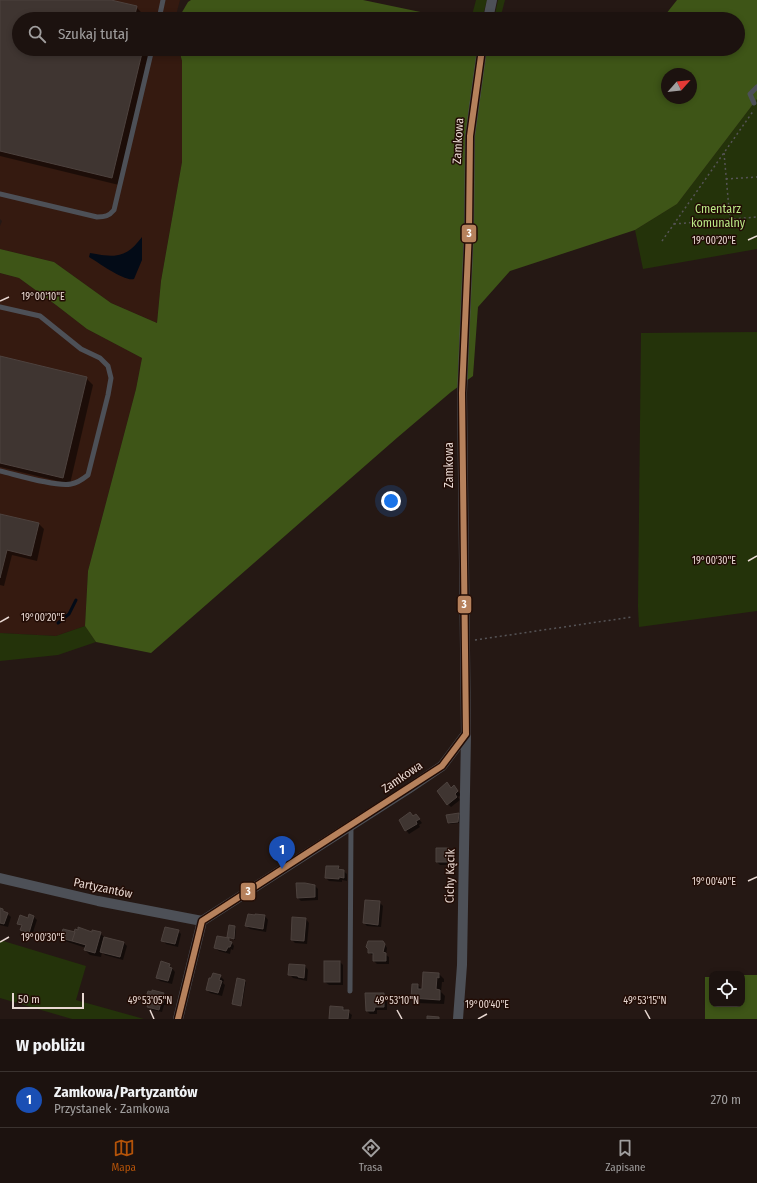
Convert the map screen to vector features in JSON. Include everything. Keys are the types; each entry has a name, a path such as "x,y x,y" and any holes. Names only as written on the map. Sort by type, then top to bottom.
{"street":[{"path":"489,12 492,0"},
{"name":"Zamkowa","path":"202,921 442,766 466,734 462,393 469,230 470,136 481,56"},
{"name":"Cichy Kącik","path":"458,1019 462,965 466,734"},
{"name":"Partyzantów","path":"0,878 98,901 202,921"},
{"path":"178,1019 202,921"}],"lane":[{"path":"160,12 163,0"},
{"path":"0,194 97,217 110,215 114,210 150,56"},
{"path":"755,105 750,94 757,87"},
{"path":"0,307 40,316 80,350 100,358 108,366 111,378 88,475 72,484 64,485 0,471"},
{"path":"350,991 351,825"}],"path":[{"path":"662,241 724,153 755,105"},
{"path":"724,153 730,220"},
{"path":"726,179 757,177"},
{"path":"674,224 757,217"},
{"path":"465,642 632,617"}],"shaded area":[{"path":"0,0 180,0 177,12 12,12 12,56 181,56 182,162 161,281 157,323 111,303 54,262 0,249 0,226 2,221 0,219"},
{"path":"142,237 142,260 134,279 125,278 118,275 89,257 90,253 107,256 120,255 131,249"},
{"path":"0,273 19,278 87,329 142,358 136,389 88,571 85,626 56,636 0,633"}],"green space":[{"path":"191,0 363,0 420,12 182,12 188,2"},
{"path":"476,0 487,0 484,12 473,12"},
{"path":"498,0 505,0 502,12 495,12"},
{"path":"677,0 757,0 757,99 677,204 635,230 510,271 478,307 473,376 451,392 398,437 151,653 96,642 85,626 88,571 136,389 142,358 87,329 19,278 0,273 0,249 54,262 111,303 157,323 161,281 182,162 181,56 745,56 745,12 668,12"},
{"name":"Cmentarz komunalny","path":"757,99 757,249 643,269 635,230 677,204"},
{"path":"757,332 757,611 639,627 641,333"},
{"path":"85,626 96,642 58,655 0,661 0,633 56,636"},
{"path":"0,940 86,966 76,1000 144,1019 72,1019 0,998"},
{"path":"745,975 757,975 757,1019 705,1019 705,977 709,977 709,1007 745,1007"}],"building":[{"path":"0,0 111,0 137,6 136,12 12,12 12,56 141,56 112,178 0,151"},
{"path":"0,356 87,377 63,478 0,463"},
{"path":"0,514 39,523 31,556 7,550 0,578"},
{"path":"447,782 451,788 454,785 458,791 455,794 457,797 447,805 437,791"},
{"path":"410,812 413,816 416,814 420,819 416,821 417,824 405,831 399,820"},
{"path":"459,813 458,822 448,823 446,815"},
{"path":"436,848 449,848 450,862 436,862"},
{"path":"326,866 339,866 338,869 344,870 344,878 325,878"},
{"path":"296,883 315,885 315,897 297,898"},
{"path":"365,900 380,901 378,925 363,923"},
{"path":"0,908 8,913 4,924 0,923"},
{"path":"29,914 34,916 29,933 20,930 22,925 17,924 20,915 28,918"},
{"path":"248,914 265,915 263,929 245,926"},
{"path":"292,917 306,918 304,941 291,940"},
{"path":"229,925 235,926 234,939 227,937"},
{"path":"78,927 92,932 92,930 101,932 95,953 84,950 86,945 72,941 75,929 78,930"},
{"path":"165,927 179,930 175,944 161,941"},
{"path":"63,929 75,932 72,941 60,938"},
{"path":"217,936 229,938 229,941 232,942 226,951 214,948"},
{"path":"104,937 124,942 120,957 100,952"},
{"path":"368,941 383,941 385,944 383,952 386,953 386,961 373,961 373,953 368,953 368,949 366,947"},
{"path":"161,961 170,964 169,967 172,968 168,981 156,978"},
{"path":"324,961 340,961 340,982 324,982"},
{"path":"289,964 305,965 304,978 288,975"},
{"path":"423,972 439,973 439,978 437,977 436,989 440,990 440,1000 411,998 412,984 418,984 418,989 422,989"},
{"path":"213,973 221,975 219,980 222,981 218,993 206,990 209,978 211,978"},
{"path":"237,978 245,980 241,1006 232,1004"},
{"path":"152,990 164,993 163,996 165,997 163,1003 161,1002 159,1010 147,1007 151,996 147,994 148,991 152,992"},
{"path":"365,993 384,993 384,1007 375,1007 374,1011 366,1011"},
{"path":"330,1006 343,1007 343,1010 349,1010 348,1019 329,1019"},
{"path":"427,1016 439,1017 439,1019 427,1019"}],"waterway":[{"path":"58,623 69,614 76,600"}],"transit line":[{"name":"3","path":"178,1019 202,921 442,766 466,734 462,393 469,230 470,136 481,56"}],"place":[{"name":"Zamkowa/Partyzantów","path":"282,869"}]}
